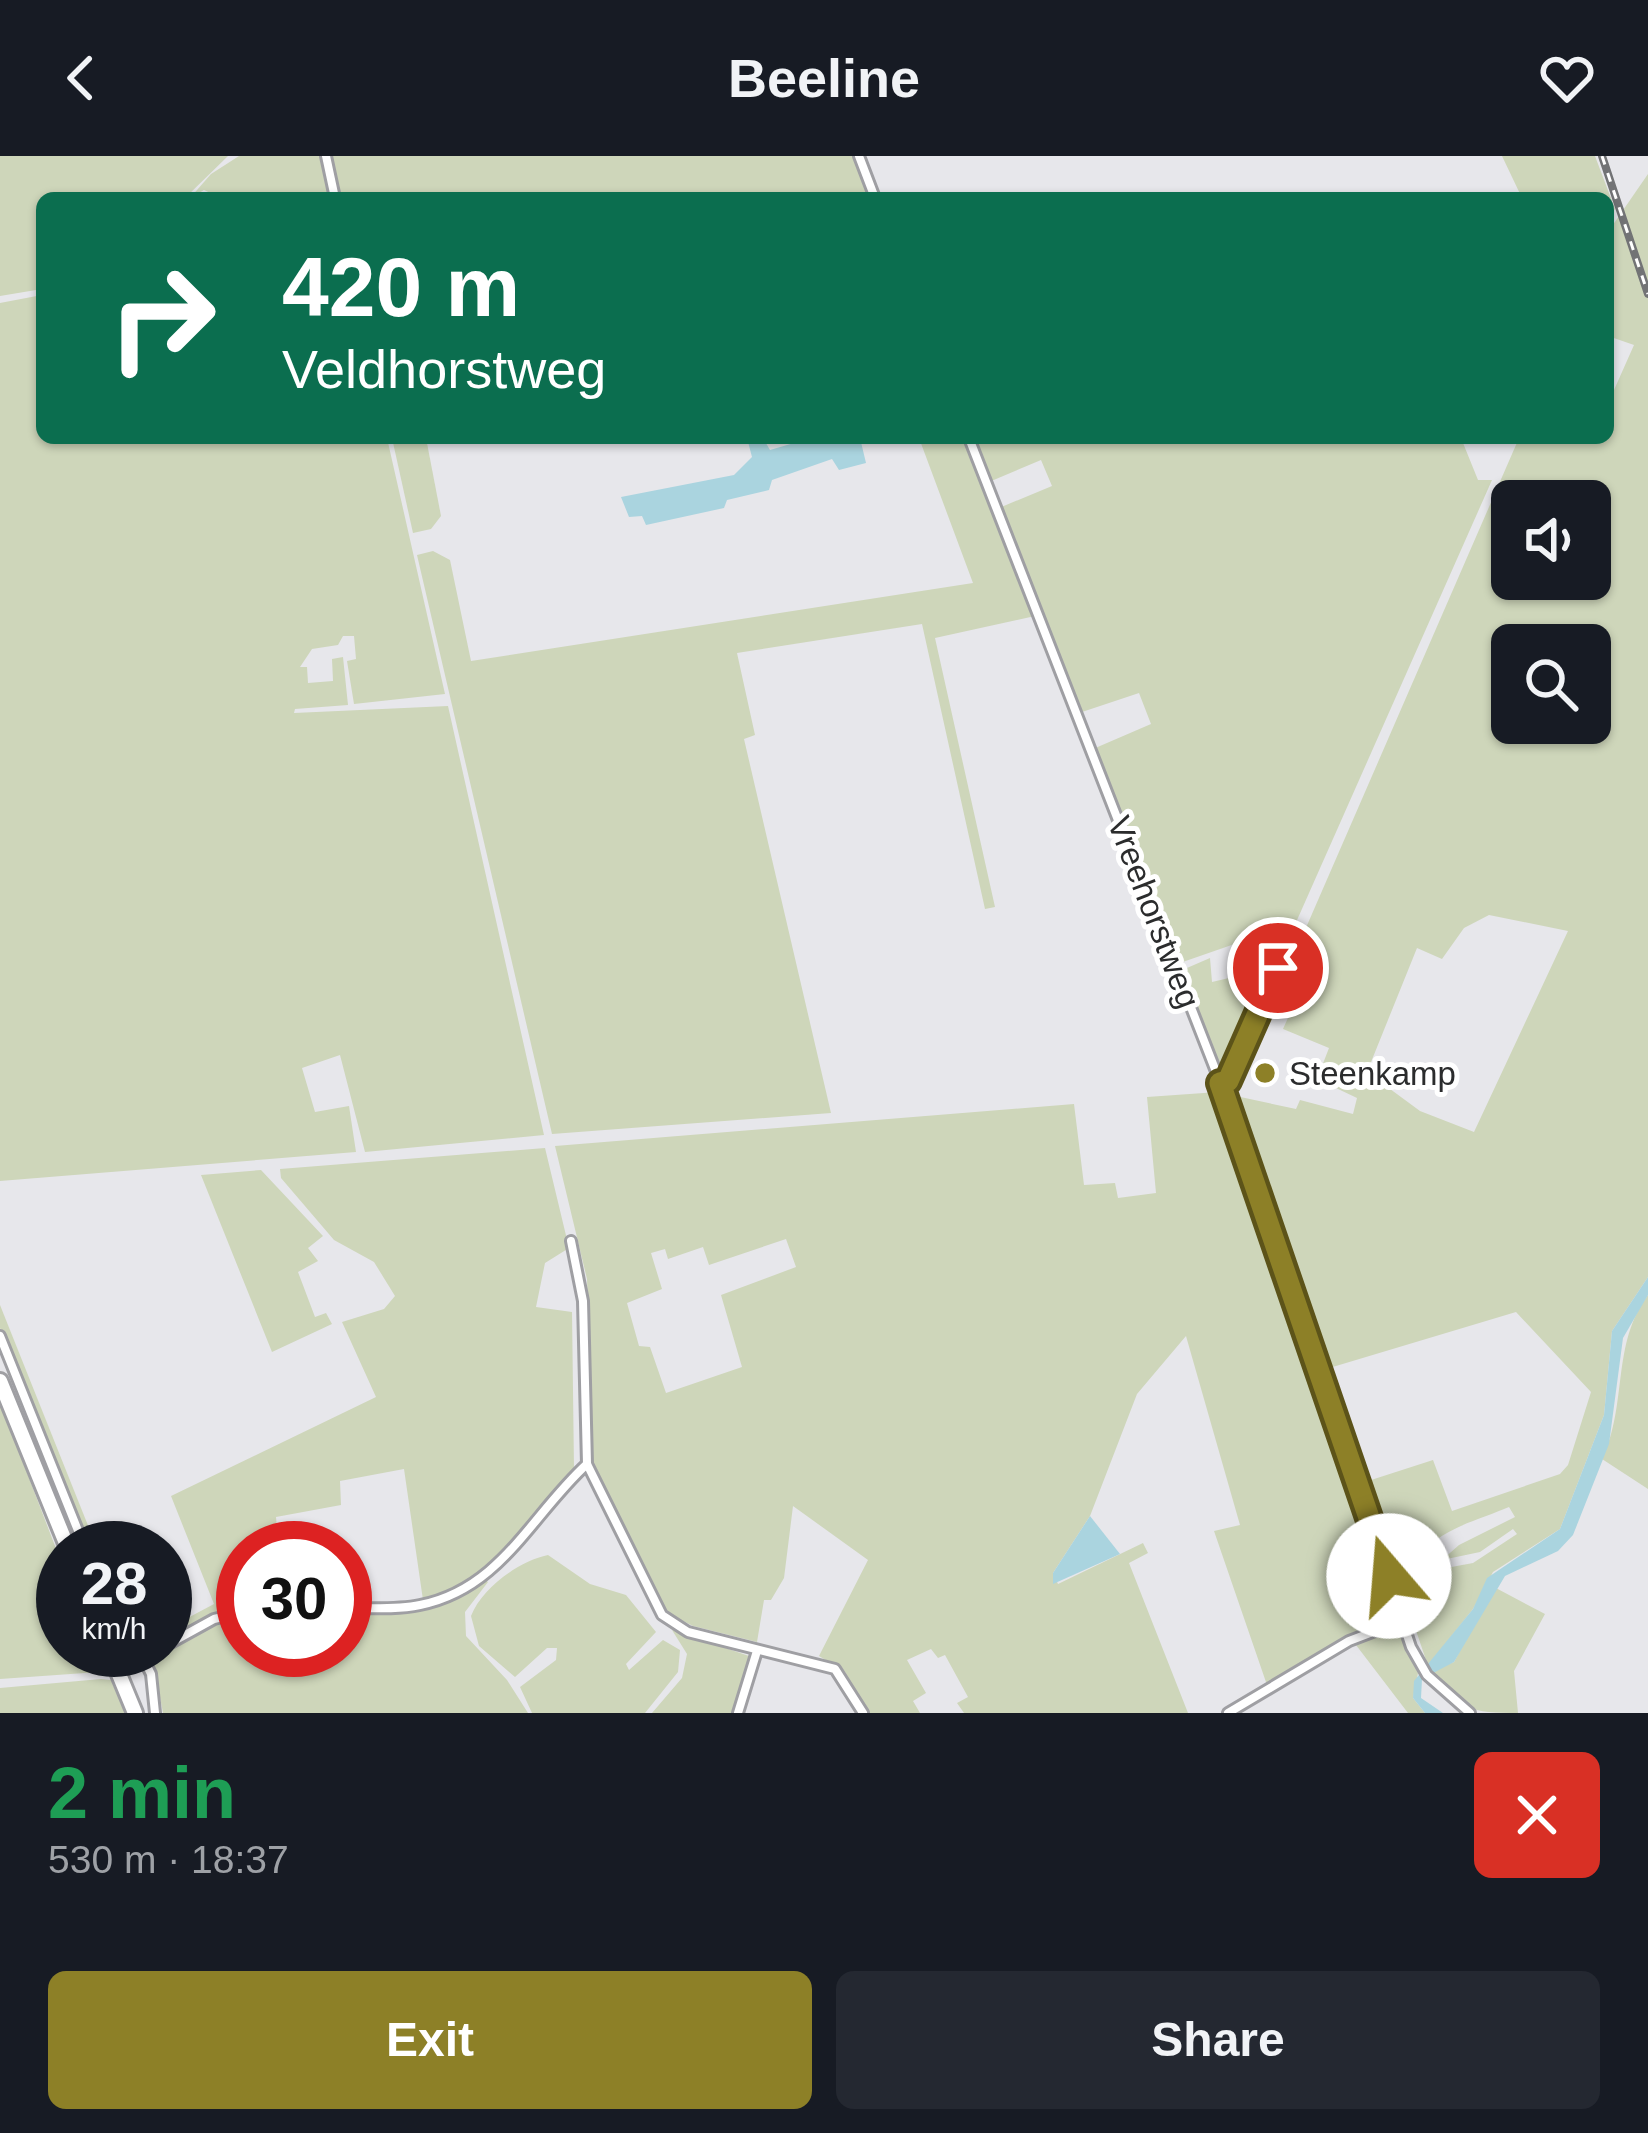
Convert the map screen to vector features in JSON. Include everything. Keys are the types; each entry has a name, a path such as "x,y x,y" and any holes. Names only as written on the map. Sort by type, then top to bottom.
{"main road":[{"path":"0,1381 57,1521"},
{"path":"120,1677 135,1713"}],"street":[{"path":"326,156 334,192"},
{"path":"859,156 873,192"},
{"name":"Vreehorstweg","path":"971,444 1220,1083 1404,1620 1425,1672 1470,1713"},
{"path":"1220,1083 1228,1081 1278,968"},
{"path":"571,1241 584,1301 587,1464 662,1615 688,1632 836,1670 863,1713"},
{"path":"0,1336 74,1521"},
{"path":"372,1607 418,1606 464,1590 506,1558 587,1464"},
{"path":"1228,1713 1349,1641 1404,1620"},
{"path":"739,1713 758,1651"},
{"path":"147,1677 155,1713"}],"green space":[{"path":"0,156 228,156 191,192 36,192 36,290 0,296"},
{"path":"239,156 323,156 331,192 195,192 211,174"},
{"path":"328,156 856,156 871,192 336,192"},
{"path":"1502,156 1595,156 1609,192 1519,192"},
{"path":"1648,174 1648,1277 1612,1331 1604,1415 1560,1529 1493,1572 1473,1609 1428,1666 1398,1577 1473,1563 1517,1534 1513,1529 1480,1552 1442,1560 1459,1545 1515,1517 1509,1507 1461,1526 1395,1568 1368,1481 1433,1460 1452,1511 1560,1474 1568,1465 1591,1392 1516,1312 1326,1369 1231,1095 1296,1109 1300,1100 1353,1114 1357,1098 1317,1079 1329,1048 1283,1029 1313,962 1295,953 1491,502 1491,600 1611,600 1611,480 1501,480 1516,444 1614,444 1614,390 1634,345 1614,338 1614,223","holes":["1489,915 1568,931 1474,1132 1420,1111 1367,1072 1417,948 1442,959 1464,928"]},
{"path":"36,296 36,444 388,444 445,694 354,704 347,661 356,659 354,636 343,636 338,645 312,649 300,667 307,667 308,683 333,681 332,659 343,657 348,705 295,709 294,713 448,706 544,1135 365,1152 340,1055 302,1068 315,1112 349,1106 356,1152 0,1181 0,303"},
{"path":"393,444 427,444 441,516 431,529 413,533"},
{"path":"921,444 968,444 1035,616 935,638 995,907 985,909 922,624 737,653 755,735 744,739 831,1113 552,1134 417,555 433,551 450,560 471,661 973,583"},
{"path":"974,444 1463,444 1478,480 1491,480 1282,954 1246,940 1177,964 1093,749 1151,724 1139,693 1079,713 999,508 1052,486 1041,460 989,482"},
{"path":"1210,958 1212,982 1250,973 1269,983 1226,1076 1218,1070 1180,971"},
{"path":"1218,1092 1266,1220 1397,1618 1343,1640 1267,1685 1214,1531 1240,1525 1186,1336 1137,1394 1090,1516 1053,1573 1058,1584 1143,1543 1148,1553 1129,1563 1188,1713 964,1713 957,1703 968,1697 945,1655 938,1658 931,1649 907,1660 926,1693 913,1701 920,1713 867,1713 845,1672 819,1656 868,1560 793,1506 784,1578 771,1600 764,1600 757,1642 693,1626 661,1610 593,1463 587,1279 555,1146 1074,1104 1084,1185 1115,1183 1118,1198 1156,1193 1147,1097","holes":["786,1239 796,1267 721,1295 742,1367 666,1393 650,1347 639,1346 627,1303 662,1289 651,1253 665,1249 668,1259 703,1247 709,1265"]},
{"path":"545,1148 569,1248 545,1263 536,1307 572,1312 574,1469 508,1547 469,1578 423,1600 404,1469 340,1481 341,1505 276,1517 276,1521 216,1521 216,1613 192,1627 192,1616 214,1604 192,1549 192,1521 181,1521 171,1496 376,1397 342,1322 384,1309 395,1296 374,1262 334,1240 281,1178 280,1169"},
{"path":"261,1170 323,1236 308,1248 318,1261 298,1272 315,1317 326,1313 332,1324 272,1352 201,1175"},
{"path":"1648,1295 1648,1489 1602,1459 1615,1417 1629,1334"},
{"path":"0,1305 86,1521 79,1521 0,1328"},
{"path":"0,1402 45,1521 36,1521 36,1676 0,1679"},
{"path":"548,1555 590,1584 626,1595 656,1632 626,1664 629,1670 663,1640 680,1650 678,1672 645,1713 532,1713 520,1687 556,1660 557,1648 547,1648 515,1677 479,1646 471,1616 476,1606 514,1570"},
{"path":"484,1579 488,1582 465,1612 466,1636 507,1680 528,1713 163,1713 156,1677 192,1677 192,1637 206,1628 216,1625 216,1677 372,1677 372,1614 428,1609"},
{"path":"1494,1587 1545,1614 1514,1671 1518,1713 1467,1707 1429,1672 1454,1662"},
{"path":"1399,1627 1418,1673 1413,1698 1425,1713 1408,1713 1356,1645"},
{"path":"672,1630 752,1657 735,1713 652,1713 682,1678 687,1654"},
{"path":"111,1680 125,1713 0,1713 0,1688"}],"water":[{"path":"749,444 766,444 770,450 790,444 861,444 866,463 839,470 832,459 772,480 769,490 727,500 724,508 646,525 642,516 629,517 621,497 734,475 752,457"},
{"path":"1648,1277 1648,1295 1623,1338 1609,1444 1573,1535 1558,1551 1505,1576 1454,1662 1422,1679 1421,1698 1443,1713 1425,1713 1413,1698 1414,1681 1473,1609 1487,1578 1560,1529 1604,1415 1612,1331"},
{"path":"1090,1516 1120,1554 1053,1584 1053,1573"}],"railway":[{"path":"1602,156 1648,294"}],"place":[{"name":"Steenkamp","path":"1265,1073"}],"route":[{"path":"1278,968 1228,1081 1220,1083 1389,1576"}]}
